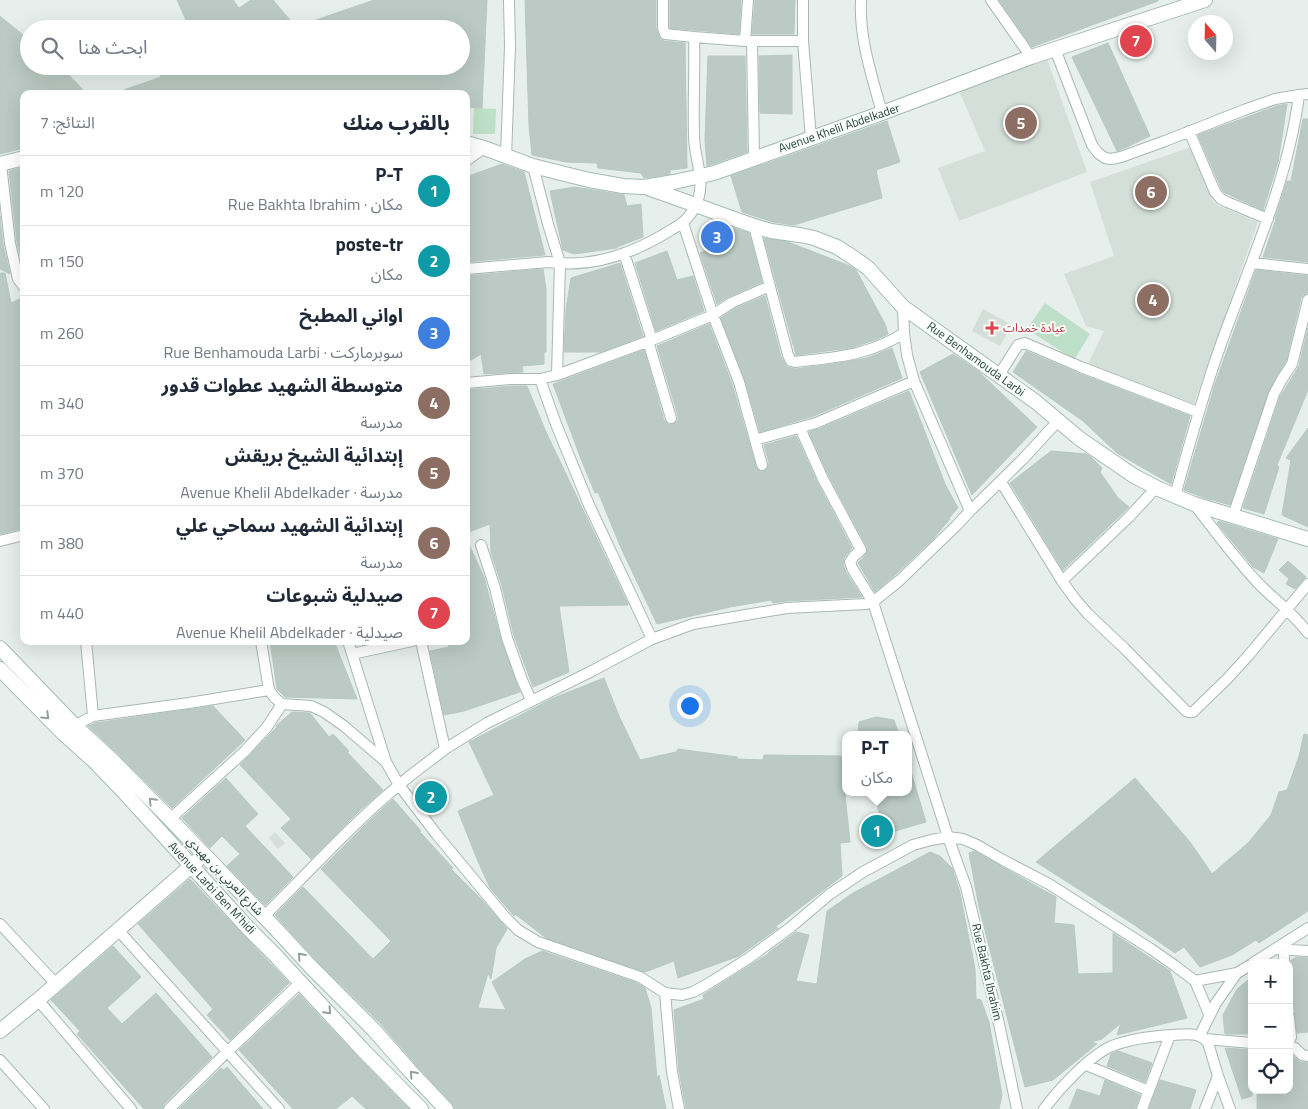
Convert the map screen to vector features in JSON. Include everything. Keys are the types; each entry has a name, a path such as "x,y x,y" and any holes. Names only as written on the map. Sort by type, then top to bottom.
{"street":[{"path":"506,157 510,46 509,0"},
{"path":"663,0 663,28 665,34 749,41 803,41"},
{"path":"748,0 754,158"},
{"path":"803,0 803,41 811,138"},
{"path":"860,0 860,20 865,52 882,113"},
{"path":"991,0 1031,57"},
{"name":"Avenue Khelil Abdelkader","path":"470,144 533,166 588,180 623,186 644,187 700,176 754,158 882,113 1031,57 1205,0"},
{"path":"470,269 548,262 570,264 588,262 624,253 644,245 689,217 696,205 699,194 700,176 694,137 694,37"},
{"path":"1055,49 1092,145 1105,158 1121,157 1265,102 1303,94 1268,219 1220,345 1198,412 1175,496"},
{"path":"1189,131 1215,192 1221,199 1268,219"},
{"path":"470,158 484,148"},
{"path":"20,159 0,164 10,243 20,282"},
{"path":"533,166 560,263 557,374"},
{"name":"Rue Benhamouda Larbi","path":"644,187 754,226 800,234 837,247 868,268 902,307 999,375 1080,438 1134,476 1156,488 1194,504 1308,539"},
{"path":"682,223 739,382 762,465"},
{"path":"754,226 788,355 793,362 823,360 860,353 884,345 904,333"},
{"path":"624,253 671,418"},
{"path":"1252,263 1308,269"},
{"path":"470,383 511,379 540,379 557,374 714,315 731,303 770,286"},
{"path":"1233,516 1274,394 1292,364 1308,300"},
{"path":"902,307 904,333 914,381 970,510"},
{"path":"999,375 1018,346 1026,343 1198,412"},
{"path":"540,379 589,505 652,639"},
{"path":"755,440 800,428 843,412 914,381"},
{"path":"264,916 399,784 445,749 487,723 531,700 590,672 652,639 693,624 787,608 866,604 873,602 906,574 1001,482 1058,421"},
{"name":"Rue Bakhta Ibrahim","path":"800,428 823,479 860,546 861,550 851,560 851,564 873,602 948,836 966,886 1017,1109"},
{"path":"1001,482 1062,581 1088,614 1186,711 1193,712 1227,679 1288,610 1308,584"},
{"path":"1062,581 1129,517 1156,488"},
{"path":"1194,504 1231,552 1261,586 1288,610 1308,633"},
{"path":"0,541 20,536"},
{"path":"482,544 507,638 531,700"},
{"path":"86,645 93,716"},
{"path":"262,645 269,690 282,704 311,706 324,712 344,726 386,762"},
{"path":"349,645 386,762 399,784 437,835 505,917 518,930 538,942 640,977 665,993 682,995 706,985 748,958 791,927 830,894 863,872 913,846 948,836 963,839 977,845 1049,884 1151,949 1195,981 1209,1014"},
{"path":"352,654 394,645"},
{"path":"422,645 445,749"},
{"name":"شارع العربي بن مهيدي","path":"0,648 30,679 68,729 114,762 373,1029 446,1109"},
{"name":"Avenue Larbi Ben M'hidi","path":"0,669 21,692 68,729 93,760 248,928 421,1109"},
{"path":"21,692 30,679"},
{"path":"68,729 93,716 269,690"},
{"path":"170,819 244,752 267,727 282,704"},
{"path":"0,1031 204,855"},
{"path":"0,924 56,984"},
{"path":"1261,959 1280,950 1308,928"},
{"path":"118,930 279,1109"},
{"path":"1280,950 1308,951"},
{"path":"1280,950 1283,959"},
{"path":"1195,981 1237,972 1248,965"},
{"path":"1202,1037 1209,1014 1237,972"},
{"path":"170,1109 301,982"},
{"path":"665,993 672,1072 679,1109"},
{"path":"38,1000 131,1109"},
{"path":"1044,1109 1068,1081 1111,1046 1142,1039 1184,1034 1248,1043"},
{"path":"1142,1109 1170,1035"},
{"path":"1202,1037 1211,1049 1230,1109"},
{"path":"1293,1047 1302,1055 1308,1056"},
{"path":"0,1060 44,1109"},
{"path":"1086,1065 1149,1092"},
{"path":"1205,1109 1218,1076"}],"shaded area":[{"path":"1046,56 1087,172 959,221 938,168 985,151 957,86"},
{"path":"1191,147 1213,202 1258,222 1194,404 1088,364 1104,331 1086,326 1064,274 1114,256 1090,182"},
{"name":"عيادة خمدات","path":"983,309 1012,325 1000,346 972,331"},
{"path":"275,832 285,843 278,849 269,838"}],"green space":[{"path":"474,108 496,109 495,134 473,134"},
{"path":"1045,303 1090,334 1074,360 1027,329"}],"building":[{"path":"177,0 233,0 239,8 251,0 273,0 290,20 186,20"},
{"path":"374,0 487,0 482,108 470,107 470,90 124,90 161,77 160,75 470,75 470,20 316,20"},
{"path":"525,0 656,0 656,28 661,40 685,43 687,168 670,170 670,174 644,178 641,173 598,168 597,163 566,162 532,155 529,126"},
{"path":"670,0 741,0 739,34 670,28"},
{"path":"755,0 795,0 794,34 752,34"},
{"path":"999,0 1158,0 1158,1 1032,47"},
{"path":"0,16 20,33 20,75 69,75 83,90 20,90 20,149 0,154"},
{"path":"1108,43 1150,136 1117,151 1072,57"},
{"path":"792,55 792,114 760,113 759,56"},
{"path":"708,56 745,56 747,152 707,166 705,140"},
{"path":"1287,104 1278,162 1263,210 1225,193 1221,188 1198,135"},
{"path":"1303,119 1308,119 1308,262 1263,257 1287,181 1291,181"},
{"path":"887,121 900,162 876,170 882,198 794,225 773,222 742,212 731,176"},
{"path":"502,164 524,172 545,255 470,262 470,176"},
{"path":"20,168 20,255 17,242 9,171"},
{"path":"575,187 624,195 627,206 641,204 643,237 617,248 574,254 563,250 550,191"},
{"path":"0,216 3,244 10,274 0,269"},
{"path":"723,225 726,231 733,228 749,233 762,282 717,304 700,253 709,249 704,232"},
{"path":"764,238 788,242 856,270 885,324 888,334 850,348 796,355"},
{"path":"667,251 677,280 693,276 704,311 656,331 635,263"},
{"path":"620,263 643,336 601,352 564,352 566,309 571,278"},
{"path":"543,269 546,289 546,352 544,352 544,364 522,366 523,372 484,374 481,354 470,361 470,276"},
{"path":"1256,270 1308,276 1308,293 1301,298 1286,361 1268,392 1230,505 1184,490 1215,384"},
{"path":"0,273 5,273 11,303 20,299 20,529 0,534"},
{"path":"765,296 781,357 787,367 796,369 867,358 892,348 902,378 814,416 760,432 745,380 721,318 734,309"},
{"path":"709,324 732,384 756,467 761,472 768,467 769,463 764,445 796,436 817,482 852,548 844,558 843,564 862,597 773,603 771,600 730,607 657,624 621,548 598,492 595,493 553,384 644,350 664,420 669,425 673,424 678,420 678,416 657,346"},
{"path":"1308,328 1308,390 1277,465 1279,467 1264,514 1243,508 1280,397 1299,366"},
{"path":"1026,351 1190,416 1171,484 1117,453 1083,421 1013,372"},
{"path":"953,354 978,371 1037,427 972,495 920,372"},
{"path":"527,386 546,432 628,604 559,606 569,672 533,687 514,636 502,586 491,553 490,524 470,532 470,390"},
{"path":"909,391 945,484 958,508 933,539 875,592 858,563 867,553 867,547 829,476 809,432"},
{"path":"1308,428 1308,527 1282,515 1291,460 1286,458"},
{"path":"1051,451 1086,454 1091,457 1102,468 1100,472 1118,498 1129,507 1063,570 1010,483"},
{"path":"1219,521 1278,539 1264,573 1253,567 1217,523"},
{"path":"470,547 484,577 501,640 520,692 464,711 444,715 430,651 449,647 449,645 470,645"},
{"path":"1288,561 1306,577 1295,589 1286,584 1289,579 1279,570"},
{"path":"271,645 336,645 357,699 285,697 277,689"},
{"path":"604,678 619,716 640,760 676,752 678,749 737,757 738,759 763,760 764,755 841,756 842,796 845,796 850,842 840,843 842,876 775,927 778,928 739,956 678,978 674,961 645,972 546,938 515,914 514,916 490,888 458,811 494,795 469,742 551,699"},
{"path":"213,706 245,740 172,808 88,726 95,723"},
{"path":"292,712 310,713 329,737 333,734 349,751 347,752 383,790 311,859 281,828 291,819 240,765 276,726"},
{"path":"876,717 894,720 898,731 858,731 859,722"},
{"path":"1304,734 1308,735 1308,911 1259,943 1256,940 1232,955 1200,967 1184,947 1175,953 1036,862 1135,778 1190,842 1212,874 1249,842 1271,815 1279,792 1287,790 1299,756"},
{"path":"912,775 926,822 873,839 869,828 882,823 874,796 912,796"},
{"path":"226,778 258,814 245,826 293,877 265,905 227,866 240,854 222,836 210,848 182,818"},
{"path":"432,788 439,800 429,805 422,793"},
{"path":"393,799 453,868 451,869 482,900 507,929 496,948 491,979 488,973 478,1008 506,1010 492,982 525,959 542,951 637,983 645,988 651,1008 657,1079 659,1075 666,1109 455,1109 452,1103 380,1023 318,962 275,915 303,887 373,959 391,941 321,869"},
{"path":"974,851 1056,897 1054,923 1074,925 1078,974 1113,973 1113,933 1170,971 1187,1018 1117,1035 1121,1023 1102,1039 1091,1042 1097,1044 1053,1080 1025,1087 979,907 969,853"},
{"path":"930,852 940,856 952,868 960,893 975,969 976,999 981,1000 989,1022 1002,1095 999,1109 686,1109 679,1071 674,1010 704,999 703,995 768,954 796,932 809,935 796,981 817,984 827,911 853,893"},
{"path":"190,879 289,983 230,1040 207,1015 213,1009 138,924"},
{"path":"113,946 141,977 107,1008 122,1024 156,993 212,1057 164,1104 162,1109 144,1109 77,1034 80,1031 51,1000"},
{"path":"1297,957 1308,958 1308,1032 1297,1033 1293,1009 1293,959"},
{"path":"1248,980 1248,1034 1225,1034 1223,1015 1237,989"},
{"path":"299,994 409,1109 366,1109 352,1096 336,1109 293,1109 239,1050"},
{"path":"1225,1048 1248,1050 1248,1094 1252,1094 1252,1096 1242,1099"},
{"path":"1118,1051 1152,1063 1145,1082 1107,1066 1111,1054"},
{"path":"1293,1056 1300,1062 1308,1063 1308,1109 1257,1109 1257,1094 1293,1094"},
{"path":"227,1067 263,1109 179,1109 221,1068 224,1070"},
{"path":"1105,1080 1140,1095 1135,1109 1069,1109 1077,1089 1100,1096"},
{"path":"1160,1080 1196,1090 1190,1109 1149,1109"}],"place":[{"name":"صيدلية شبوعات","path":"1136,41"},
{"name":"إبتدائية الشيخ بريقش","path":"1021,123"},
{"name":"إبتدائية الشهيد سماحي علي","path":"1151,192"},
{"name":"اواني المطبخ","path":"717,237"},
{"name":"متوسطة الشهيد عطوات قدور","path":"1153,300"},
{"name":"عيادة خمدات","path":"992,328"},
{"name":"poste-tr","path":"431,797"},
{"name":"P-T","path":"877,831"}]}
